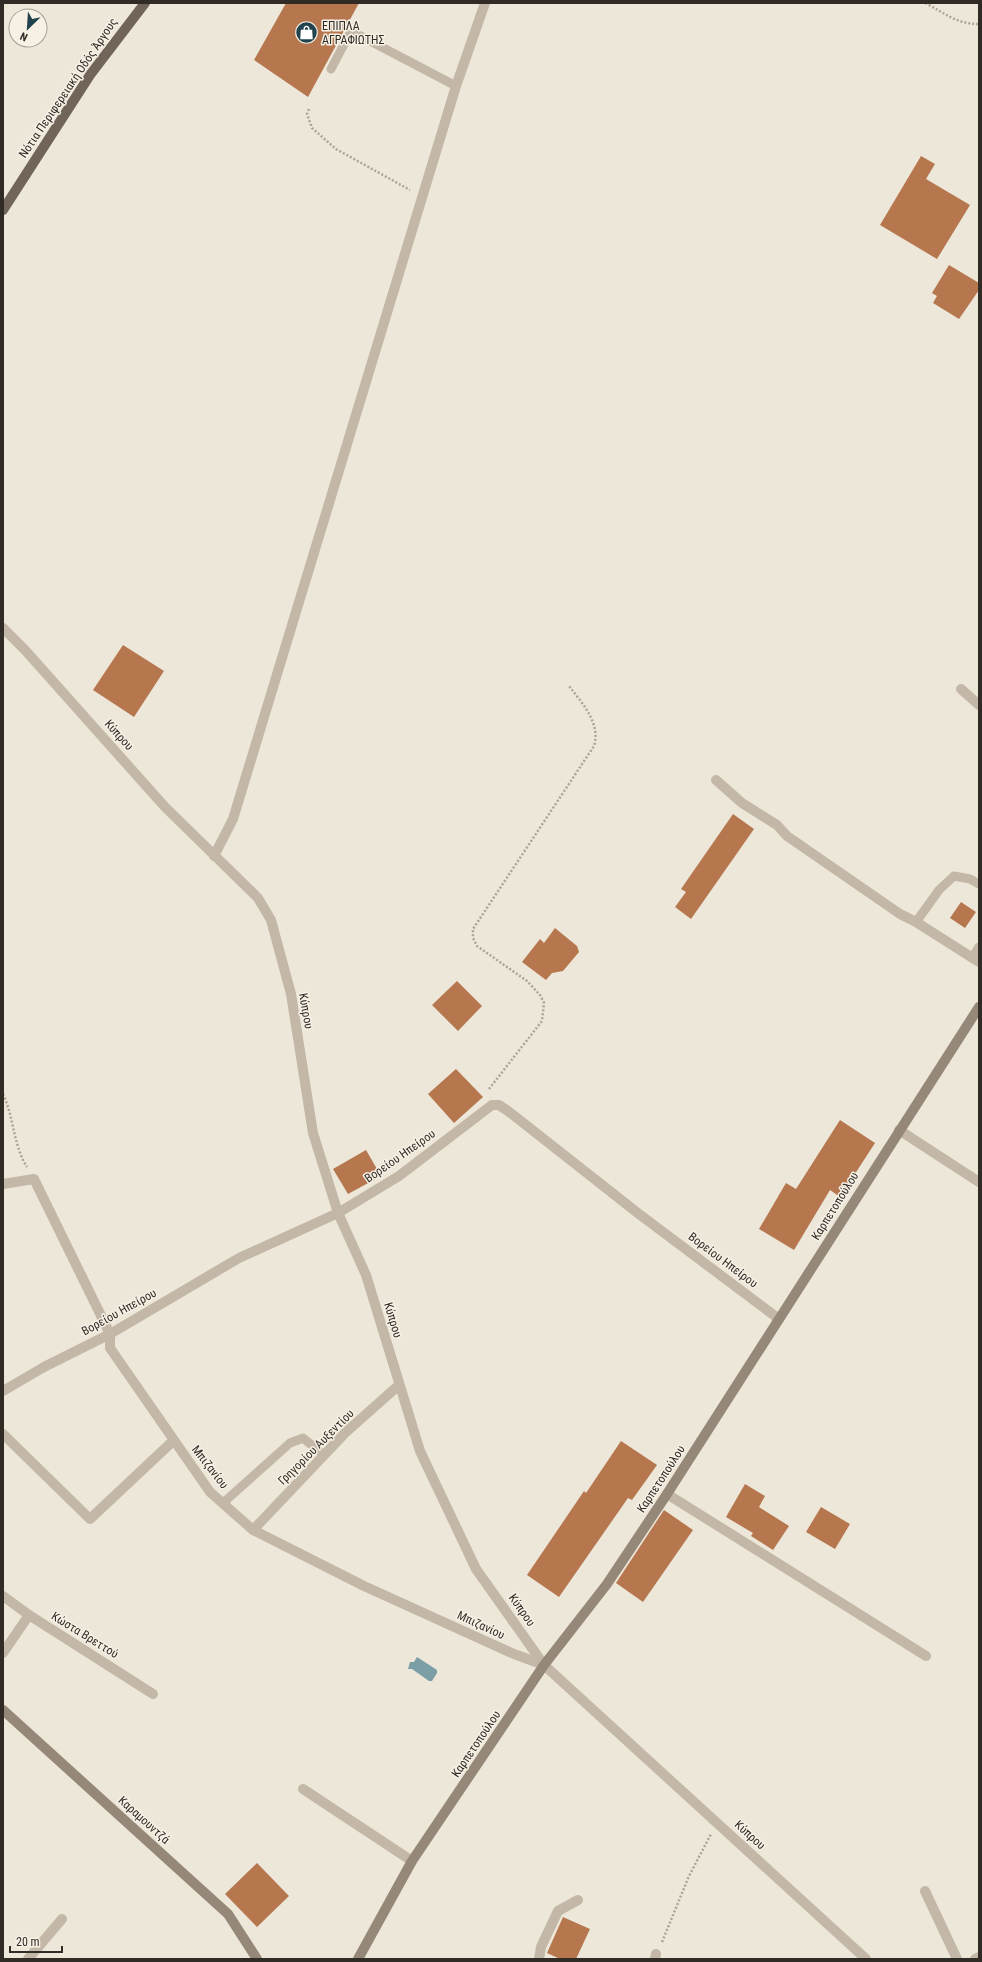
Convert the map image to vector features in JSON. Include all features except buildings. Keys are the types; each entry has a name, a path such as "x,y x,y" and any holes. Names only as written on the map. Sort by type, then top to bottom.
{"main road":[{"name":"Νότια Περιφερειακή Οδός Άργους","path":"3,210 90,75 145,3"},
{"name":"Καρπετοπούλου","path":"358,1959 412,1861 544,1665 607,1584 667,1494 979,1007"},
{"name":"Καραμουντζά","path":"3,1710 228,1914 257,1959"}],"street":[{"path":"214,856 233,819 456,86 485,3"},
{"name":"Κύπρου","path":"3,628 25,650 165,807 258,898 271,920 291,994 314,1133 338,1213 366,1275 420,1451 476,1569 544,1665 866,1959"},
{"path":"961,688 979,705"},
{"path":"716,780 742,803 776,825 787,836 900,914 916,922 975,960"},
{"name":"Βορείου Ηπείρου","path":"3,1391 44,1367 110,1334 239,1258 338,1213 399,1176 492,1105 499,1105 639,1214 779,1319"},
{"path":"899,1130 979,1182"},
{"path":"3,1184 34,1179"},
{"name":"Μπιζανίου","path":"34,1179 110,1334 110,1348 173,1441 210,1492 253,1530 371,1589 514,1654 544,1665"},
{"name":"Γρηγορίου Αυξεντίου","path":"253,1530 345,1433 399,1385"},
{"path":"3,1434 90,1520 173,1441"},
{"path":"667,1494 926,1656"},
{"name":"Κώστα Βρεττού","path":"3,1596 29,1615 153,1694"},
{"path":"3,1653 29,1615"},
{"path":"303,1789 412,1861"},
{"path":"925,1891 956,1959"},
{"path":"539,1959 541,1947 558,1911 578,1900"},
{"path":"28,1959 62,1919"},
{"path":"975,1959 979,1957"}],"lane":[{"path":"332,69 351,32 456,86"},
{"path":"916,922 939,890 954,876 970,879 979,884"},
{"path":"975,960 979,947"},
{"path":"222,1503 290,1444 303,1438 324,1455"}],"path":[{"path":"925,3 953,20 966,24 979,24"},
{"path":"309,109 307,114 312,128 336,149 423,197"},
{"path":"489,1089 542,1021 544,1003 540,995 527,981 477,946 473,938 473,929 594,746 596,739 594,723 569,686"},
{"path":"3,1094 9,1106 23,1162 34,1179"},
{"path":"655,1957 702,1848 718,1824"}],"water":[{"path":"417,1657 437,1670 437,1673 432,1681 429,1681 412,1669 408,1669 410,1662 414,1662"}],"place":[{"name":"ΕΠΙΠΛΑ ΑΓΡΑΦΙΩΤΗΣ","path":"306,33"}]}
